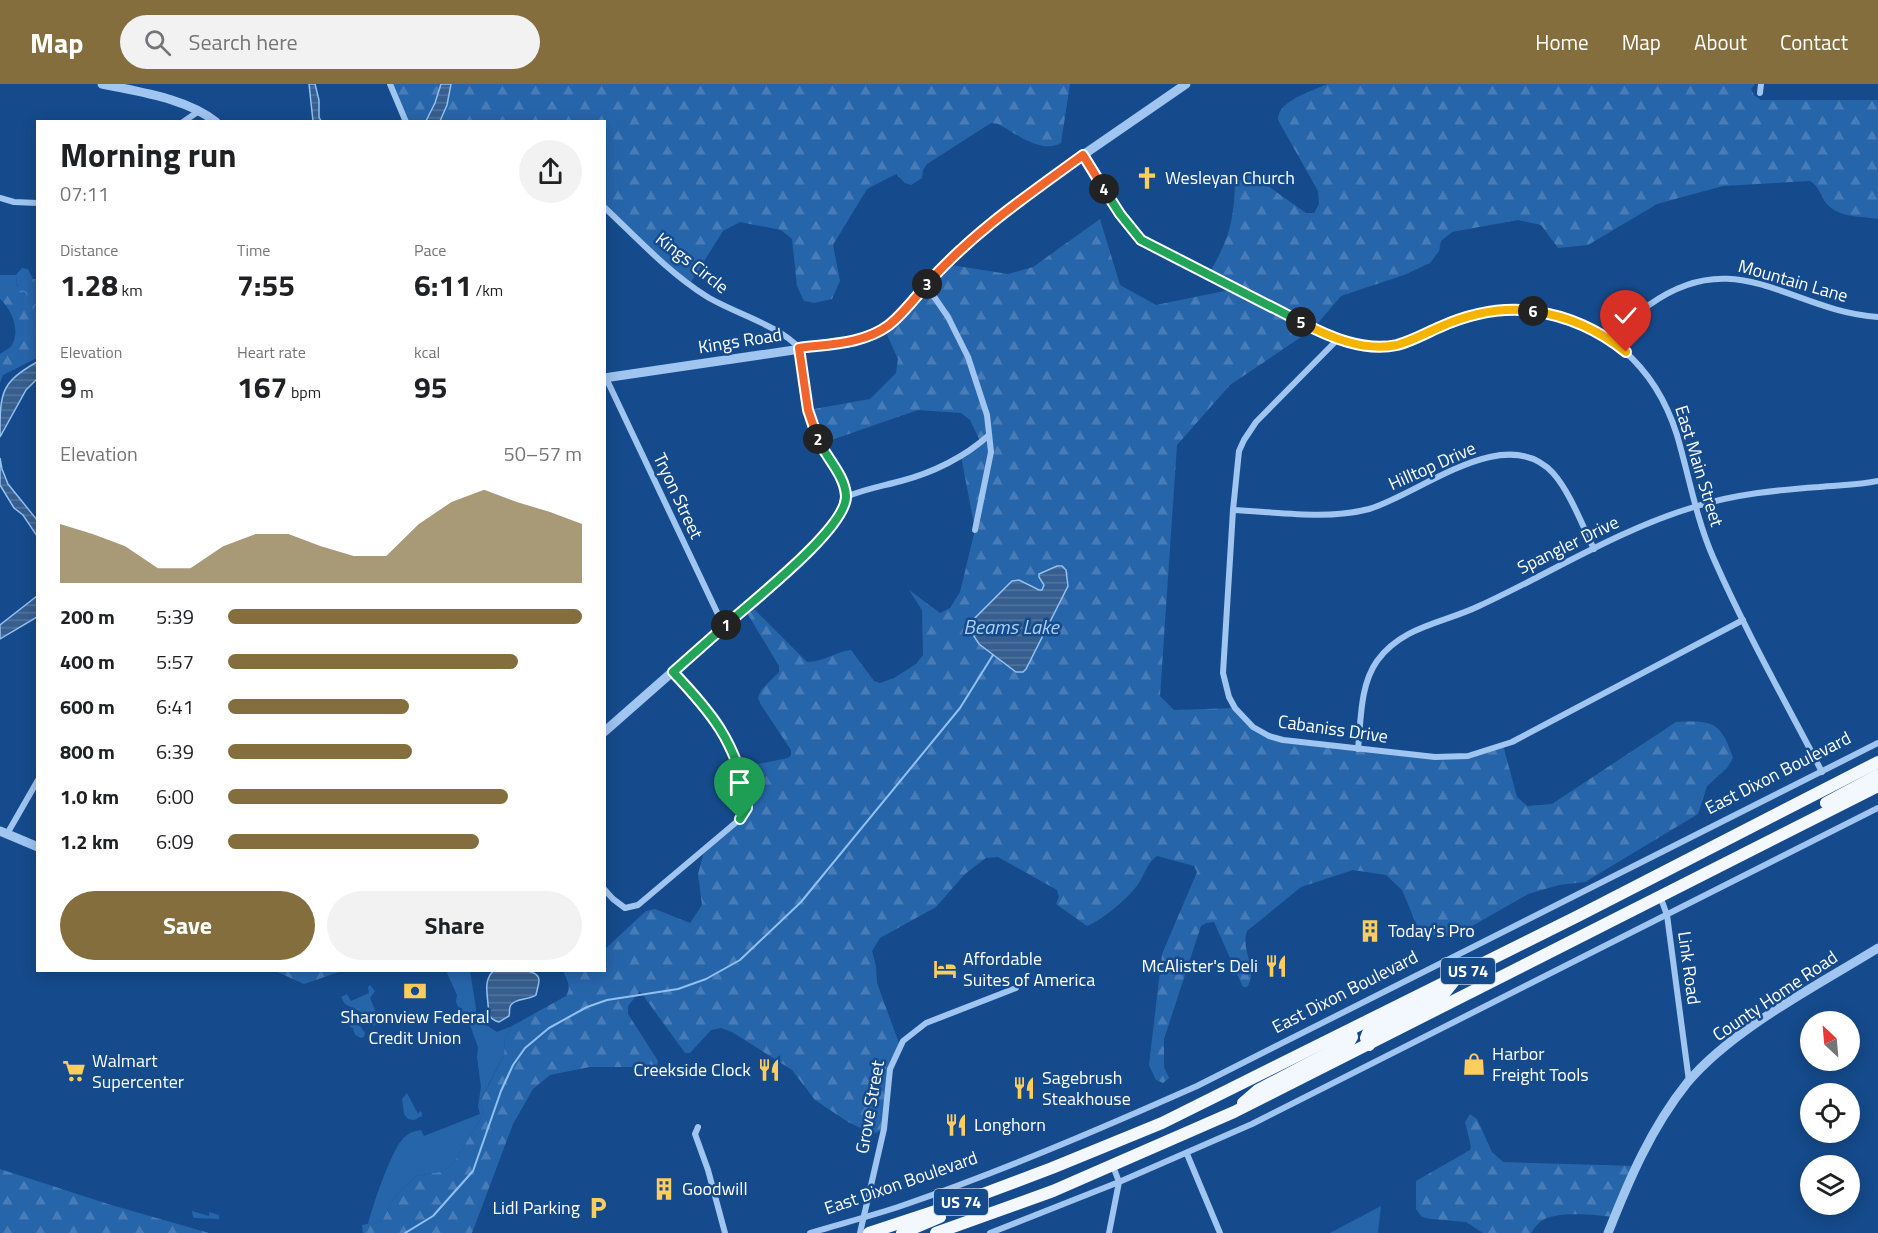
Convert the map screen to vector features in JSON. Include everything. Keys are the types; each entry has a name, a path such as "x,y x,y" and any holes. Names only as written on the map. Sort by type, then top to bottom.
{"highway":[{"name":"East Dixon Boulevard","path":"869,1233 951,1206 1162,1123 1350,1031 1878,762"},
{"path":"1810,819 1828,802 1878,775"},
{"name":"US 74","path":"936,1233 1113,1166 1234,1112 1878,786"},
{"path":"1369,1045 1366,1038 1368,1033 1442,996 1458,976"},
{"path":"1234,1112 1258,1090 1348,1042 1352,1037 1350,1031"},
{"path":"902,1233 942,1216 951,1206"}],"street":[{"path":"102,84 143,93 200,111 213,120"},
{"path":"390,84 405,120"},
{"name":"Kings Road","path":"606,378 848,342 879,332 901,314 945,264 984,228 1083,155 1186,84"},
{"path":"1760,93 1761,84"},
{"path":"186,120 200,111"},
{"name":"East Main Street","path":"1083,155 1120,214 1141,240 1338,339 1373,346 1396,345 1459,319 1483,313 1521,310 1542,312 1580,324 1612,340 1637,362 1658,391 1668,411 1712,556 1822,771"},
{"path":"0,198 36,203"},
{"name":"Kings Circle","path":"606,209 689,285 720,304 786,336 799,348"},
{"name":"Mountain Lane","path":"1612,340 1640,312 1663,295 1689,284 1724,277 1748,280 1847,312 1878,317"},
{"path":"926,285 948,317 968,357 987,416 991,452 975,530"},
{"name":"Cabaniss Drive","path":"1338,339 1249,432 1239,452 1223,673 1227,691 1235,708 1253,727 1283,740 1449,758 1468,756 1512,742 1743,620"},
{"path":"606,730 816,544 842,513 846,497 839,474 820,444 812,424 799,348"},
{"name":"Tryon Street","path":"606,380 724,627"},
{"path":"846,497 925,474 961,456 989,435"},
{"name":"Hilltop Drive","path":"1233,510 1344,514 1388,502 1475,461 1493,456 1518,455 1544,466 1558,479 1594,549"},
{"name":"Spangler Drive","path":"1358,749 1364,695 1377,661 1395,641 1411,632 1478,607 1651,522 1695,506 1769,492 1878,481"},
{"path":"606,891 625,908 638,905 740,819 747,808 746,793 725,735 699,699 673,672"},
{"name":"East Dixon Boulevard","path":"810,1233 901,1206 1135,1114 1197,1086 1878,743"},
{"path":"36,783 3,832 36,846"},
{"path":"990,1233 1004,1231 1252,1124 1878,808"},
{"name":"Link Road","path":"1660,896 1667,915 1689,1082"},
{"name":"County Home Road","path":"1608,1233 1631,1177 1651,1137 1666,1111 1689,1082 1711,1059 1745,1031 1878,948"},
{"name":"Grove Street","path":"860,1233 884,1129 890,1070 903,1041 926,1023 1016,987"},
{"path":"1343,1014 1350,1031"},
{"path":"1369,1045 1377,1061"},
{"path":"698,1127 695,1134 708,1170 725,1233"},
{"path":"1187,1154 1220,1233"},
{"path":"1108,1233 1119,1182 1113,1166"}],"green space":[{"path":"390,84 1070,84 1061,143 1053,146 1037,144 998,124 991,123 927,164 922,178 911,185 905,183 896,174 867,189 833,245 840,281 832,299 814,303 804,301 797,286 792,239 781,230 740,222 723,231 689,285 606,210 606,120 407,120"},
{"path":"1327,84 1755,84 1751,89 1754,95 1761,100 1878,100 1878,219 1851,216 1832,209 1810,181 1723,186 1657,204 1588,245 1558,248 1541,225 1518,220 1452,232 1441,241 1439,251 1430,263 1404,275 1341,296 1313,329 1230,385 1177,445 1160,696 1174,710 1235,708 1243,719 1269,736 1449,758 1503,745 1517,797 1527,806 1552,804 1676,722 1707,723 1719,730 1733,758 1727,768 1707,786 1698,814 1585,882 1559,885 1528,894 1460,933 1446,936 1427,934 1418,928 1402,890 1386,875 1353,870 1301,887 1247,931 1245,938 1251,974 1247,987 1243,987 1214,922 1206,923 1201,926 1164,1039 1164,1067 1169,1078 1163,1083 1156,1080 1149,1065 1162,954 1197,872 1194,866 1157,856 1126,898 1087,926 1056,904 1059,897 1057,890 998,857 986,858 965,874 936,907 880,938 872,951 877,983 900,1046 893,1061 884,1129 873,1134 848,1122 815,1100 792,1070 732,1032 721,1028 711,1030 690,1053 685,1053 640,991 628,1006 628,1014 658,1061 657,1067 590,1067 550,1075 533,1089 513,1124 472,1233 363,1233 362,1225 382,1221 395,1196 416,1176 439,1172 452,1166 483,1115 481,1100 504,1055 505,1039 512,1026 566,996 569,986 563,972 606,972 606,948 646,911 655,909 690,923 702,905 698,874 705,848 747,808 738,768 788,758 791,755 791,750 758,698 761,690 779,672 779,666 744,608 749,604 807,662 851,650 874,681 880,683 894,678 916,664 923,655 922,610 909,590 940,613 950,608 960,592 975,530 961,456 981,443 970,420 961,413 918,410 820,444 808,410 870,399 896,373 898,359 884,328 945,264 1008,274 1033,267 1100,219 1120,285 1156,305 1234,289 1208,275 1221,252 1229,231 1235,184 1247,176 1254,176 1306,213 1314,213 1319,204 1318,191 1278,120 1283,107"},
{"path":"22,268 28,269 33,279 36,279 36,315 25,303 20,293 16,275"},
{"path":"0,275 16,275 17,286 36,314 36,358 3,375 0,383 0,354 12,345 15,339 15,326 8,308 0,299"},
{"path":"277,972 339,972 304,984"},
{"path":"446,972 470,972 480,1021 497,1032 512,1026 505,1039 504,1055 481,1099 483,1115 452,1166 439,1172 416,1176 395,1196 382,1221 368,1224 387,1169 396,1148 403,1139 415,1131 421,1130 424,1136 480,1114 478,1106 481,1087 478,1047 470,1025 466,1023 456,1002 457,995"},
{"path":"370,985 375,991 370,998 379,1020 374,1026 361,1012 345,1004 341,997 347,994 351,1001 369,993"},
{"path":"349,1021 360,1026 365,1033 364,1037 355,1035 353,1028 350,1027"},
{"path":"407,1093 418,1114 420,1111 422,1113 422,1116 414,1120 408,1119 404,1114 402,1099"},
{"path":"1470,1114 1477,1119 1492,1152 1503,1162 1636,1166 1614,1217 1555,1216 1546,1218 1531,1233 1483,1233 1466,1222 1422,1217 1416,1209 1416,1181 1470,1150 1465,1122"},
{"path":"0,1169 108,1204 209,1233 0,1233"},
{"path":"1381,1206 1378,1233 1330,1233"},
{"path":"192,1211 209,1216 209,1212 219,1215 219,1219 195,1218"}],"water":[{"path":"309,84 315,84 319,100 320,120 313,120"},
{"path":"441,84 451,84 447,105 440,120 426,120"},
{"path":"36,363 36,380 26,390 0,437 2,399 9,383"},
{"path":"0,458 8,484 36,519 36,534 23,515 14,508 0,485"},
{"name":"Beams Lake","path":"1062,566 1066,570 1068,586 1026,669 1023,672 1016,672 979,644 970,630 972,621 1012,581 1019,580 1042,590 1044,585 1039,574"},
{"path":"36,597 36,618 0,639 0,625"},
{"path":"492,972 530,972 539,980 536,995 514,1002 510,1007 509,1016 499,1022 490,1015 488,979"}],"waterway":[{"path":"405,1233 433,1216 473,1171 501,1091 513,1065 525,1048 549,1028 587,1007 607,1000 678,989 706,979 740,960 801,902 960,708 993,655"}],"place":[{"name":"Wesleyan Church","path":"1147,178"},
{"name":"Today's Pro","path":"1370,931"},
{"name":"McAlister's Deli","path":"1276,966"},
{"name":"Affordable Suites of America","path":"945,969"},
{"name":"Sharonview Federal Credit Union","path":"415,991"},
{"name":"Harbor Freight Tools","path":"1474,1064"},
{"name":"Creekside Clock","path":"769,1070"},
{"name":"Walmart Supercenter","path":"74,1071"},
{"name":"Sagebrush Steakhouse","path":"1024,1088"},
{"name":"Longhorn","path":"956,1125"},
{"name":"Goodwill","path":"664,1189"},
{"name":"Lidl Parking","path":"598,1208"}],"route":[{"path":"740,819 747,808 746,793 725,735 699,699 673,672 810,550 829,531 842,513 846,497 844,486 820,444 812,424 799,348 848,342 879,332 901,314 945,264 984,228 1083,155 1120,214 1141,240 1338,339 1373,346 1396,345 1459,319 1483,313 1521,310 1542,312 1590,327 1612,340 1626,352"}]}
